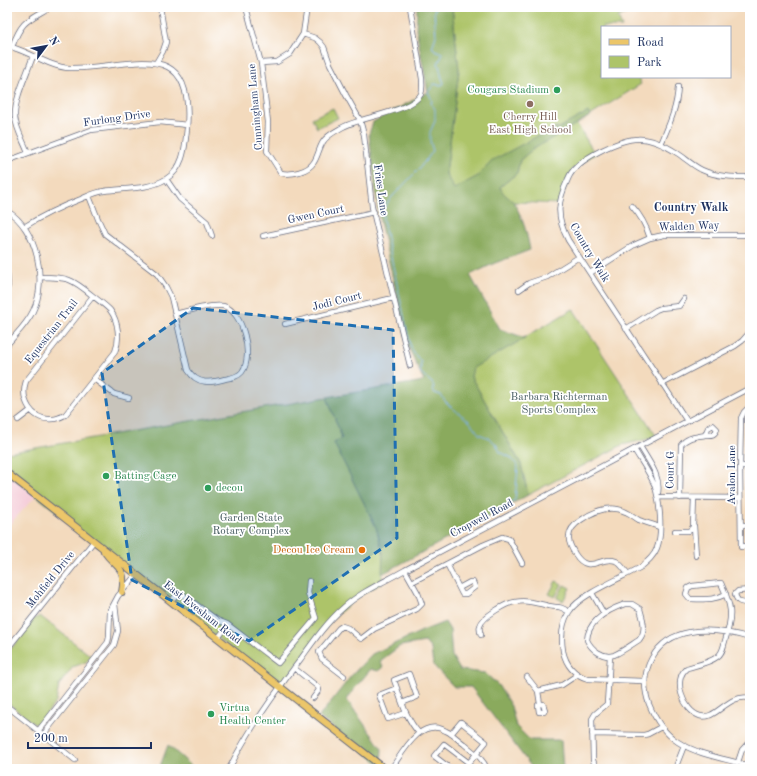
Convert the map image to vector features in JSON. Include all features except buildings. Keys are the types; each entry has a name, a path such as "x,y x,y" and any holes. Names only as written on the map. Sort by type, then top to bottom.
{"main road":[{"name":"East Evesham Road","path":"7,473 385,769"},
{"path":"101,546 108,558 117,565 123,573 124,583 122,592"}],"street":[{"path":"24,228 42,215 103,191 143,187 166,179 178,168 183,157 187,125 187,98 183,82 167,66 142,61 68,68 9,47 17,32 27,20 50,7"},
{"path":"156,63 166,42 160,7"},
{"name":"Cunningham Lane","path":"246,7 261,63 268,122 267,151 270,158 281,173 292,174 307,168 314,162 324,140 348,124 360,120"},
{"path":"261,63 277,62 290,54 303,34 307,7"},
{"path":"360,120 407,106 421,94 422,79 410,7"},
{"name":"Fries Lane","path":"303,34 315,38 324,47 330,64 360,120 364,135 374,212 410,366"},
{"path":"28,153 17,125 15,111 34,56"},
{"path":"661,144 678,99 678,88"},
{"name":"Furlong Drive","path":"7,161 91,130 160,122 187,125"},
{"name":"Country Walk","path":"687,421 626,330 563,231 559,214 559,204 562,191 573,169 595,154 623,140 648,140 661,144 702,170 724,177 750,177"},
{"path":"166,179 180,199 207,222 212,236"},
{"path":"89,196 102,230 157,274 162,280 169,293 188,370 194,377 210,383 233,378 242,372 248,356 247,348 239,320 232,310 222,306 175,314"},
{"path":"632,206 641,215 650,238"},
{"path":"7,212 17,218 24,228 34,249 39,266 40,277 39,293 33,312 7,345"},
{"name":"Gwen Court","path":"263,236 374,212"},
{"name":"Walden Way","path":"590,273 634,245 650,238 664,235 750,235"},
{"path":"519,290 529,283 547,277 579,257"},
{"path":"7,272 7,289"},
{"name":"Equestrian Trail","path":"40,277 62,277 69,279 92,296 109,309 116,322 118,338 118,345 115,352 65,415 53,419 47,419 31,410 26,403 24,398 26,381 92,296"},
{"name":"Jodi Court","path":"285,324 393,298"},
{"path":"626,330 656,310 679,306 684,299"},
{"path":"662,384 735,346 750,332"},
{"path":"94,379 114,394 129,398"},
{"name":"Cropwell Road","path":"229,769 240,747 280,687 323,629 344,607 361,595 405,570 750,388"},
{"name":"Avalon Lane","path":"750,406 741,418 740,466 741,547 750,545"},
{"path":"18,420 31,410"},
{"name":"Court G","path":"680,498 681,445 685,440 691,437 705,435"},
{"path":"640,446 656,474 659,487 657,496"},
{"path":"634,449 649,473 657,496 660,527 659,542 652,556 641,566 592,593 575,605 569,612 562,632 562,644 566,661 577,675 588,679 644,681"},
{"path":"740,466 750,466"},
{"path":"657,496 680,498 740,498"},
{"path":"694,498 696,556"},
{"path":"628,574 615,560 588,564 582,562 574,553 570,545 568,538 571,529 581,520 596,511 605,508 619,509 627,512 637,519 660,527"},
{"path":"675,531 692,530 694,524"},
{"path":"741,525 750,525"},
{"path":"412,582 483,545 502,537 509,539 522,563"},
{"name":"Mohfield Drive","path":"7,649 94,541"},
{"path":"446,564 459,588"},
{"path":"344,676 322,660 319,652 342,626 348,628 361,639 374,629 417,609 422,604 405,570"},
{"path":"38,731 108,642 110,611 118,596 137,574"},
{"path":"171,602 175,597 182,594 217,620 228,625 278,663 316,618 308,593 309,581"},
{"path":"726,594 712,600 690,599 686,594 688,588 692,586 721,583 726,594 730,604 731,618 723,651 716,658 687,668 683,671 680,676 683,697 689,709 694,713 705,717 735,699 745,697 750,698"},
{"path":"737,601 735,594 737,592 750,590"},
{"path":"592,593 604,614"},
{"path":"481,635 480,626 484,618 514,602 523,601 556,606 564,608 569,612"},
{"path":"730,604 737,601 740,603 750,603"},
{"path":"43,735 114,645 118,625 115,604"},
{"path":"625,604 632,604 640,609 644,629 643,634 639,640 610,656 593,650 587,640 589,630 593,623 604,614 625,604"},
{"path":"218,638 228,625"},
{"path":"750,638 728,632 702,630 690,632 673,638 662,646 654,655 648,665 644,681 650,706 656,721 677,741 696,751 750,766"},
{"path":"596,769 593,760 592,718 607,704 610,656"},
{"path":"294,668 318,687 319,690 313,698"},
{"path":"85,671 90,676"},
{"path":"402,703 417,697 409,674 394,680 402,703 410,723 419,733"},
{"path":"538,691 562,685 577,675"},
{"path":"527,677 538,691 540,704"},
{"path":"397,688 379,695 388,719 406,713"},
{"path":"60,703 66,707"},
{"path":"7,706 75,760"},
{"path":"451,734 461,722 486,742 464,769"},
{"path":"592,734 644,735 661,727"},
{"path":"390,769 415,736 430,728 447,731 482,759 487,769"},
{"path":"738,762 742,750 750,741"},
{"path":"451,769 434,756 444,744 469,764"},
{"path":"675,769 684,746"}],"highlighted area":[{"path":"193,308 393,330 397,538 249,641 132,580 102,373"}],"shaded area":[{"path":"7,473 36,496 7,527"}],"green space":[{"path":"417,7 452,7 459,70 446,174 454,189 478,176 493,160 551,129 559,128 588,112 590,116 532,150 520,160 517,173 500,187 503,193 514,203 520,214 530,250 495,263 470,275 500,329 525,338 473,368 471,377 521,464 528,495 382,574 383,553 376,527 334,443 342,438 327,397 424,381 408,346 379,217 369,134 373,122 428,92 416,29"},
{"name":"Cherry Hill East High School","path":"452,7 626,7 626,14 618,17 622,26 601,26 601,78 638,78 641,84 577,124 595,154 573,169 559,204 513,202 503,194 500,187 517,173 520,160 530,151 454,190 446,174 459,70"},
{"path":"333,108 338,118 317,128 312,118"},
{"name":"Barbara Richterman Sports Complex","path":"573,309 657,437 622,445 528,495 521,464 471,377 472,368"},
{"name":"Garden State Rotary Complex","path":"327,397 342,438 334,443 376,527 383,553 382,583 361,595 334,617 280,687 7,473 7,453"},
{"path":"556,581 562,584 555,597 549,594"},
{"path":"564,585 570,588 563,601 557,598"},
{"path":"40,616 91,656 86,662 73,667 59,685 56,702 39,723 34,724 7,702 7,654 34,619"},
{"path":"445,622 450,630 452,656 460,670 485,673 498,685 511,706 516,726 530,740 561,740 563,769 533,769 471,687 454,687 433,665 431,649 425,642 400,646 380,661 383,667 378,671 371,669 347,700 382,749 381,765 319,717 351,676 372,654"},
{"path":"168,745 195,769 159,769"}],"waterway":[{"path":"436,7 434,11 436,36 432,47 442,53 438,63 444,83 442,85 434,84 428,92 432,100 431,103 435,109 435,121 430,132 430,141 433,151 418,170 390,199 383,209 383,220 410,344 413,352 421,362 420,372 433,384 435,393 441,395 450,406 469,421 479,434 489,438 496,444 500,452 510,457 518,466 515,500 503,506 498,512 491,515 477,526 478,529"}],"place":[{"name":"Cougars Stadium","path":"557,90"},
{"name":"Cherry Hill East High School","path":"530,104"},
{"name":"Batting Cage","path":"106,476"},
{"name":"decou","path":"208,488"},
{"name":"Decou Ice Cream","path":"362,550"},
{"name":"Virtua Health Center","path":"211,714"}],"district":[{"name":"Country Walk","path":"691,208"}]}
